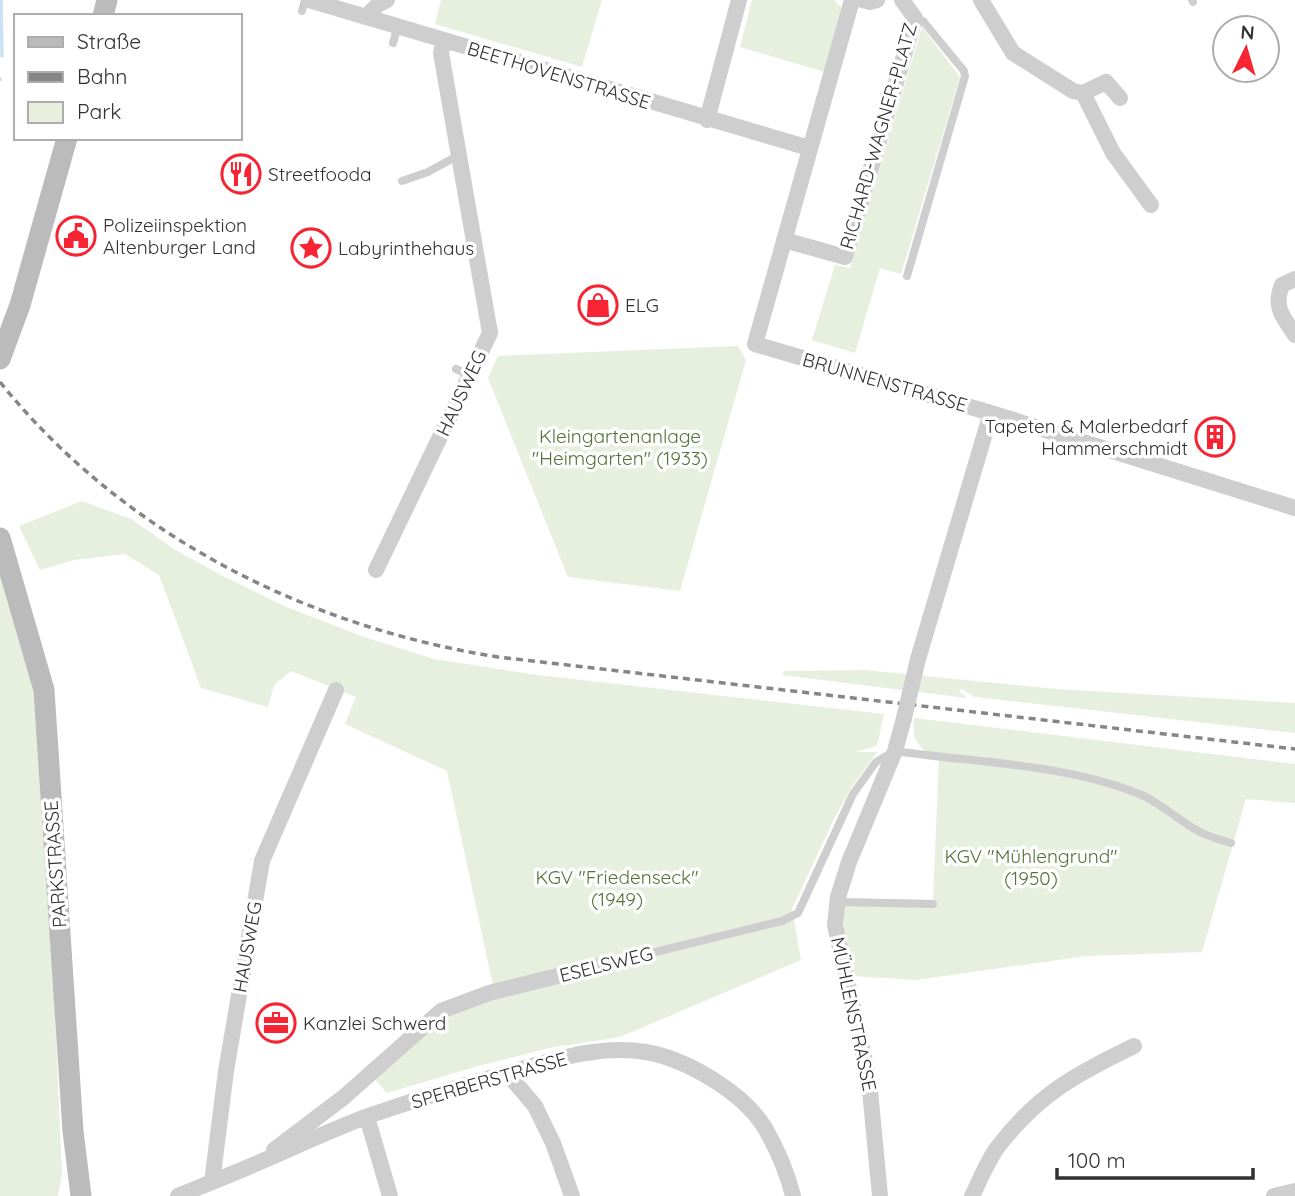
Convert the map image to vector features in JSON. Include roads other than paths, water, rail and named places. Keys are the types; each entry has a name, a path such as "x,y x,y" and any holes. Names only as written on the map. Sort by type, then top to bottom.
{"street":[{"path":"356,10 387,0"},
{"path":"707,120 739,0"},
{"path":"784,240 852,0"},
{"path":"862,0 877,0"},
{"name":"RICHARD-WAGNER-PLATZ","path":"784,240 845,257 915,18 902,0"},
{"path":"981,0 1013,53 1073,91 1083,93 1107,82 1121,98"},
{"name":"BEETHOVENSTRASSE","path":"305,4 356,10 398,26 707,120 810,148"},
{"name":"HAUSWEG","path":"376,570 411,502 463,372 490,333 441,53 444,40"},
{"path":"1083,93 1113,153 1151,205"},
{"path":"0,359 20,305 66,140"},
{"name":"BRUNNENSTRASSE","path":"784,240 755,344 991,413 1295,508"},
{"path":"1295,279 1282,285 1278,297 1281,313 1295,335"},
{"name":"MÜHLENSTRASSE","path":"880,1196 869,1080 835,925 838,902 849,862 895,751 991,413"},
{"name":"PARKSTRASSE","path":"0,538 44,690 72,1132 81,1196"},
{"name":"HAUSWEG","path":"212,1182 226,1071 262,861 336,690"},
{"name":"ESELSWEG","path":"253,1166 344,1097 441,1011 489,993 598,966"},
{"path":"972,1196 995,1150 1045,1095 1086,1069 1134,1046"},
{"name":"SPERBERSTRASSE","path":"212,1182 367,1117 557,1058 613,1050 645,1052 674,1059 737,1097 763,1125 786,1170 793,1196"},
{"path":"507,1073 535,1106 553,1143 572,1196"},
{"path":"367,1117 390,1196"},
{"path":"178,1196 212,1182"},
{"path":"1275,1196 1295,1191"}],"lane":[{"path":"907,276 965,76 964,71 923,21 915,18"},
{"path":"393,43 398,26"},
{"path":"401,181 428,172 459,155"},
{"path":"895,751 1032,766 1118,786 1159,804 1202,833 1231,843"},
{"name":"ESELSWEG","path":"598,966 782,922 798,913 853,794 876,762 895,751"},
{"path":"838,902 933,904"}],"waterway":[{"path":"1,0 2,56"}],"railway":[{"path":"0,382 49,437 103,485 161,528 224,566 289,597 357,623 427,643 498,657 1295,749"}],"place":[{"name":"Streetfooda","path":"241,174"},
{"name":"Polizeiinspektion Altenburger Land","path":"76,236"},
{"name":"Labyrinthehaus","path":"311,248"},
{"name":"ELG","path":"598,305"},
{"name":"Tapeten & Malerbedarf Hammerschmidt","path":"1215,437"},
{"name":"Kanzlei Schwerd","path":"276,1023"}],"park label":[{"name":"Kleingartenanlage \"Heimgarten\" (1933)","path":"620,447"},
{"name":"KGV \"Mühlengrund\" (1950)","path":"1031,867"},
{"name":"KGV \"Friedenseck\" (1949)","path":"617,888"}]}
